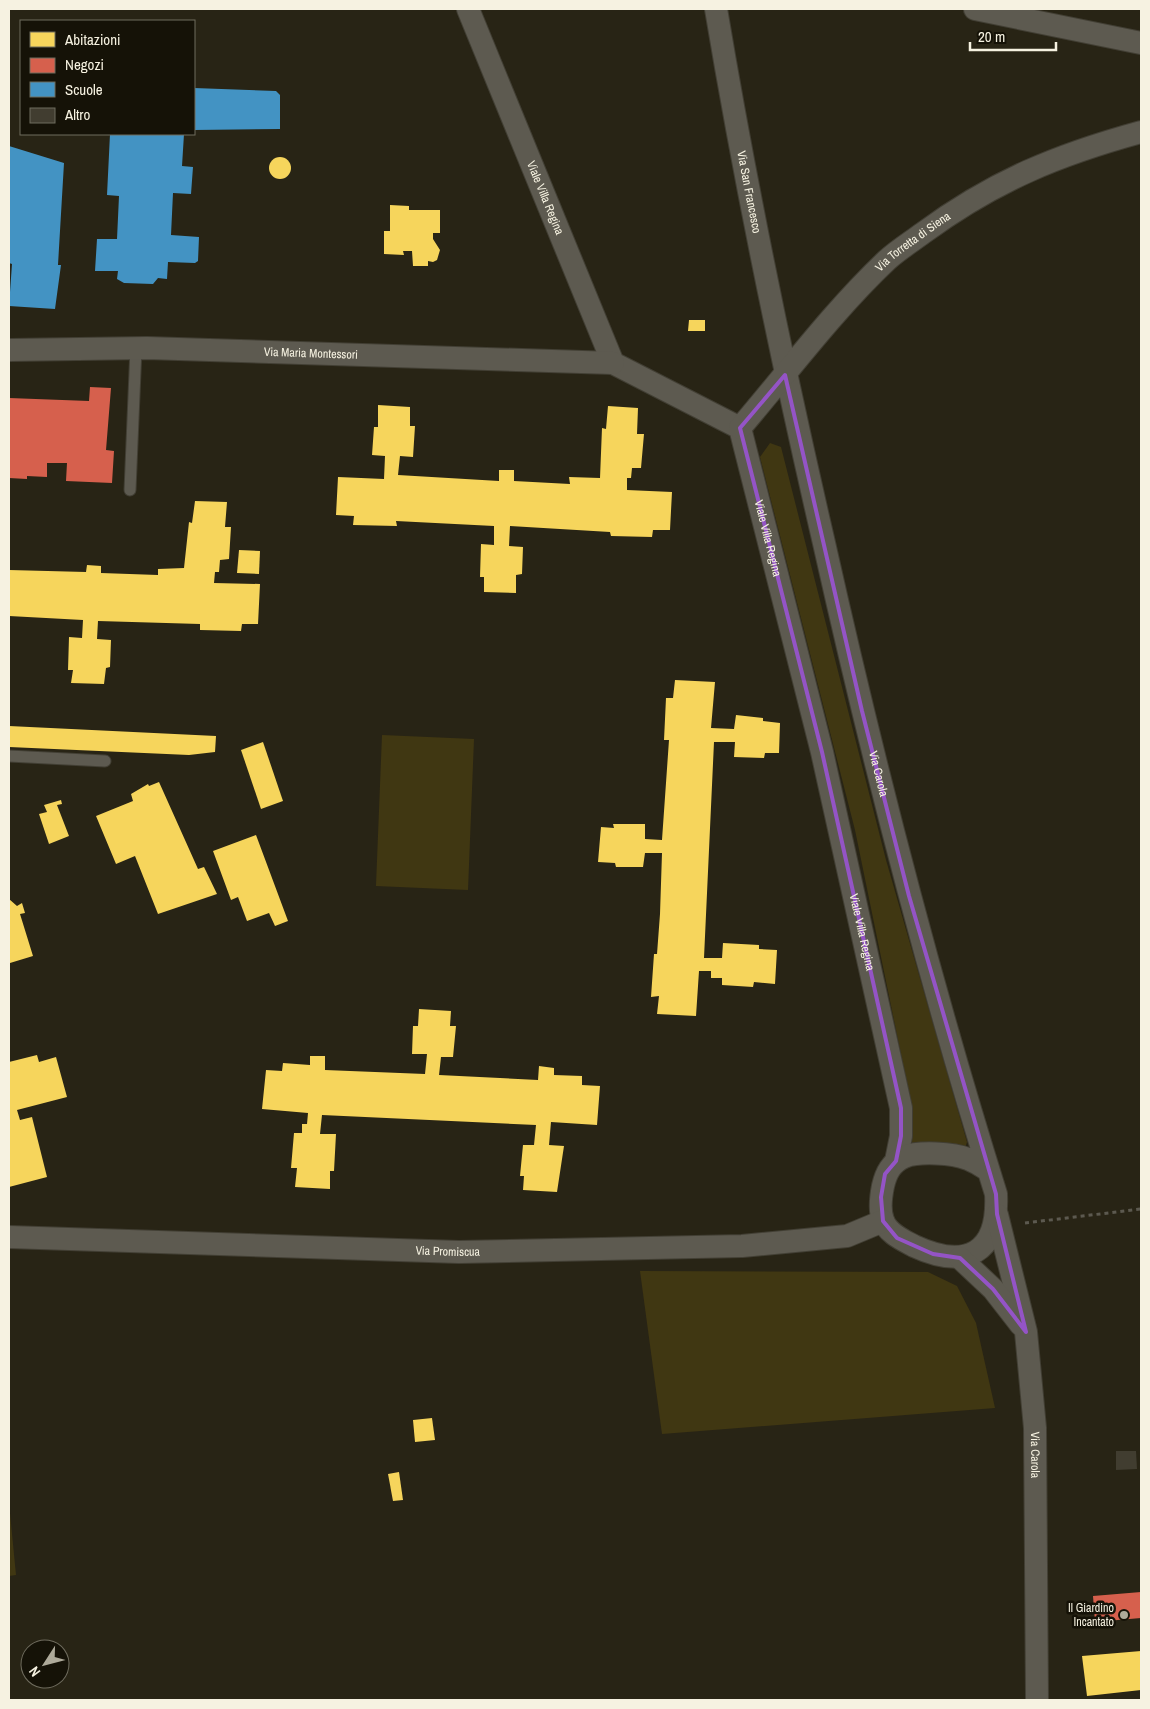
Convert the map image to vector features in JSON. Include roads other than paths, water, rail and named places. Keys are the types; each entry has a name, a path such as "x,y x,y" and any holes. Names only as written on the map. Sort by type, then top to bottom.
{"street":[{"name":"Viale Villa Regina","path":"468,9 613,363"},
{"name":"Via San Francesco","path":"716,9 729,88 785,375"},
{"path":"975,9 1141,43"},
{"name":"Via Torretta di Siena","path":"740,428 828,322 888,259 959,206 1023,172 1084,148 1141,132"},
{"name":"Via Maria Montessori","path":"9,350 136,348 613,363"},
{"path":"613,363 740,428"},
{"name":"Via Carola","path":"785,375 876,767 912,905 988,1170"},
{"name":"Viale Villa Regina","path":"740,428 822,752 901,1108 901,1136 896,1161"},
{"path":"932,1154 967,1159 988,1170 996,1194 998,1220 990,1238 981,1249 960,1258 932,1254 897,1238 883,1221 880,1197 886,1174 896,1161 909,1155 932,1154"},
{"name":"Via Carola","path":"998,1220 1026,1332 1035,1428 1037,1700"},
{"name":"Via Promiscua","path":"9,1237 459,1252 742,1246 847,1236 883,1221"},
{"path":"960,1258 993,1289 1026,1332"}],"lane":[{"path":"130,490 136,348"},
{"path":"9,756 105,761"}],"place":[{"name":"Il Giardino Incantato","path":"1124,1615"}]}
